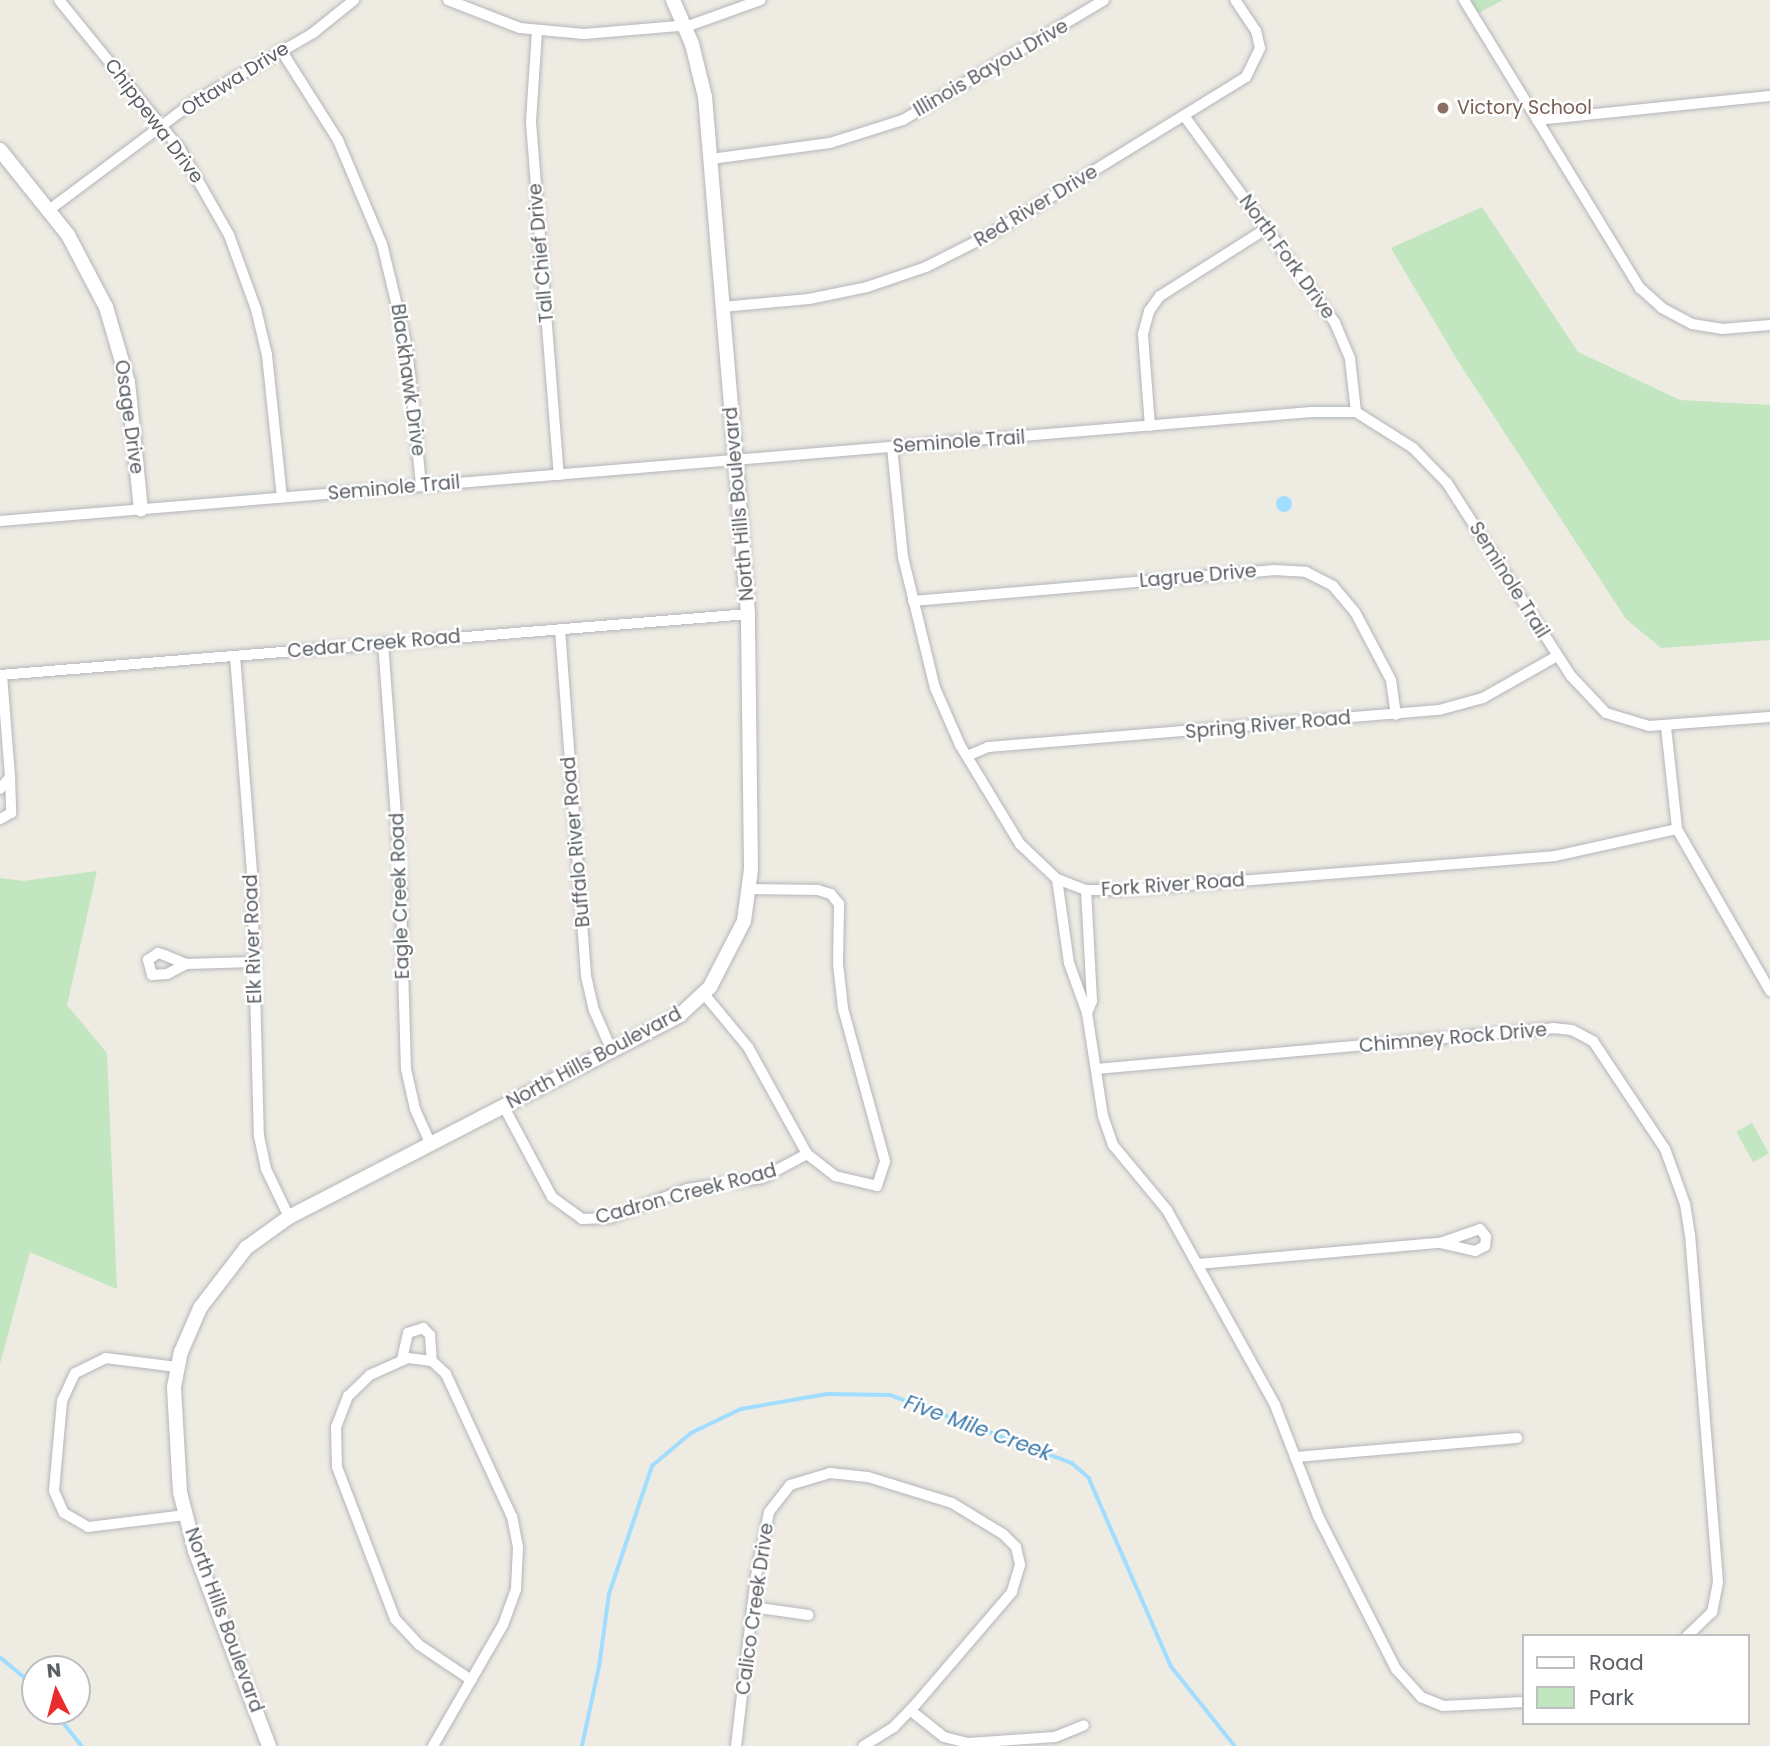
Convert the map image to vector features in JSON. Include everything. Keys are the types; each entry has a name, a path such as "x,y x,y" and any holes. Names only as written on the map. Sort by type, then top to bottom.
{"street":[{"name":"Chippewa Drive","path":"59,0 162,125 216,208 256,309 271,375 282,497"},
{"name":"Ottawa Drive","path":"49,210 227,79 328,23 354,0"},
{"path":"448,0 482,16 537,31 584,34 685,25 761,0"},
{"name":"North Hills Boulevard","path":"269,1746 199,1562 186,1515 174,1437 177,1367 196,1315 225,1271 246,1248 289,1217 670,1021 704,993 740,936 750,888 748,614 705,97 685,25 673,0"},
{"name":"Illinois Bayou Drive","path":"711,159 830,144 903,120 1104,0"},
{"name":"Red River Drive","path":"722,307 845,292 926,267 991,233 1185,117 1247,77 1258,59 1258,38 1235,0"},
{"path":"1464,0 1629,274 1652,301 1677,317 1707,328 1770,325"},
{"name":"Tall Chief Drive","path":"537,31 531,122 559,475"},
{"name":"Blackhawk Drive","path":"281,50 338,140 382,244 407,347 421,486"},
{"path":"1537,120 1770,96"},
{"name":"North Fork Drive","path":"1185,117 1338,328 1354,377 1356,412"},
{"name":"Osage Drive","path":"0,150 49,210 84,262 116,334 128,382 141,509"},
{"path":"1150,426 1143,334 1149,311 1160,296 1267,228"},
{"name":"Seminole Trail","path":"0,521 1311,412 1356,412 1413,448 1447,483 1557,656 1581,690 1606,713 1632,724 1666,727 1770,718"},
{"name":"Fork River Road","path":"892,447 897,518 913,601 936,688 967,756 1020,844 1057,879 1086,890 1555,856 1677,829"},
{"name":"Lagrue Drive","path":"913,601 1273,570 1306,572 1333,586 1355,612 1391,680 1396,715"},
{"name":"Cedar Creek Road","path":"1,675 748,614"},
{"name":"Buffalo River Road","path":"560,629 586,976 594,1010 612,1051"},
{"name":"Eagle Creek Road","path":"383,643 400,867 406,1069 413,1102 431,1145"},
{"name":"Elk River Road","path":"235,656 254,962 259,1136 266,1169 289,1217"},
{"name":"Spring River Road","path":"967,756 988,747 1439,710 1483,698 1557,656"},
{"path":"0,819 11,813 1,675"},
{"path":"1666,727 1677,829 1770,991"},
{"path":"0,789 10,777"},
{"path":"1057,879 1069,963 1087,1013 1113,1145 1167,1210 1198,1264 1275,1405 1318,1516 1409,1687 1433,1702 1453,1707 1522,1702"},
{"path":"704,993 748,1047 807,1154 826,1172 874,1188 883,1176 883,1150 843,1008 838,964 839,904 831,894 818,890 750,888"},
{"path":"1086,890 1092,1001 1087,1013"},
{"path":"186,964 254,962"},
{"name":"Chimney Rock Drive","path":"1096,1069 1553,1028 1572,1030 1593,1041 1665,1149 1685,1204 1690,1234 1718,1582 1712,1612 1689,1634"},
{"name":"Cadron Creek Road","path":"504,1107 552,1198 571,1214 589,1220 609,1218 687,1189 762,1178 807,1154"},
{"path":"1198,1264 1440,1243"},
{"path":"402,1359 408,1333 423,1328 430,1335 432,1361"},
{"path":"177,1367 106,1358 75,1373 62,1401 53,1480 64,1513 88,1527 186,1515"},
{"path":"433,1746 471,1680 512,1603 519,1547 512,1517 446,1374 432,1361 402,1359 370,1375 348,1396 336,1427 337,1467 383,1599 395,1619 419,1645 471,1680"},
{"path":"1295,1457 1517,1438"},
{"name":"Calico Creek Drive","path":"736,1746 752,1606 769,1512 780,1494 803,1479 830,1473 868,1477 931,1494 988,1522 1016,1547 1020,1565 1018,1584 910,1710 881,1737 863,1746"},
{"path":"752,1606 808,1615"},
{"path":"910,1710 944,1737 968,1743 1055,1737 1084,1725"}],"green space":[{"path":"1464,0 1503,0 1473,16"},
{"path":"1482,207 1578,352 1680,400 1770,405 1770,640 1661,648 1626,619 1456,358 1391,248"},
{"path":"97,871 67,1005 107,1053 117,1289 30,1252 0,1364 0,878 23,881"},
{"path":"1752,1123 1769,1154 1753,1162 1736,1132"}],"water":[{"path":"1284,496 1292,504 1284,512 1276,504"}],"waterway":[{"name":"Five Mile Creek","path":"582,1746 599,1667 609,1594 652,1466 691,1433 741,1409 827,1394 890,1395 1072,1463 1089,1478 1171,1666 1235,1746"},
{"name":"Five Mile Creek","path":"0,1657 21,1674"},
{"name":"Five Mile Creek","path":"65,1725 82,1746"}],"place":[{"name":"Victory School","path":"1443,108"}]}
